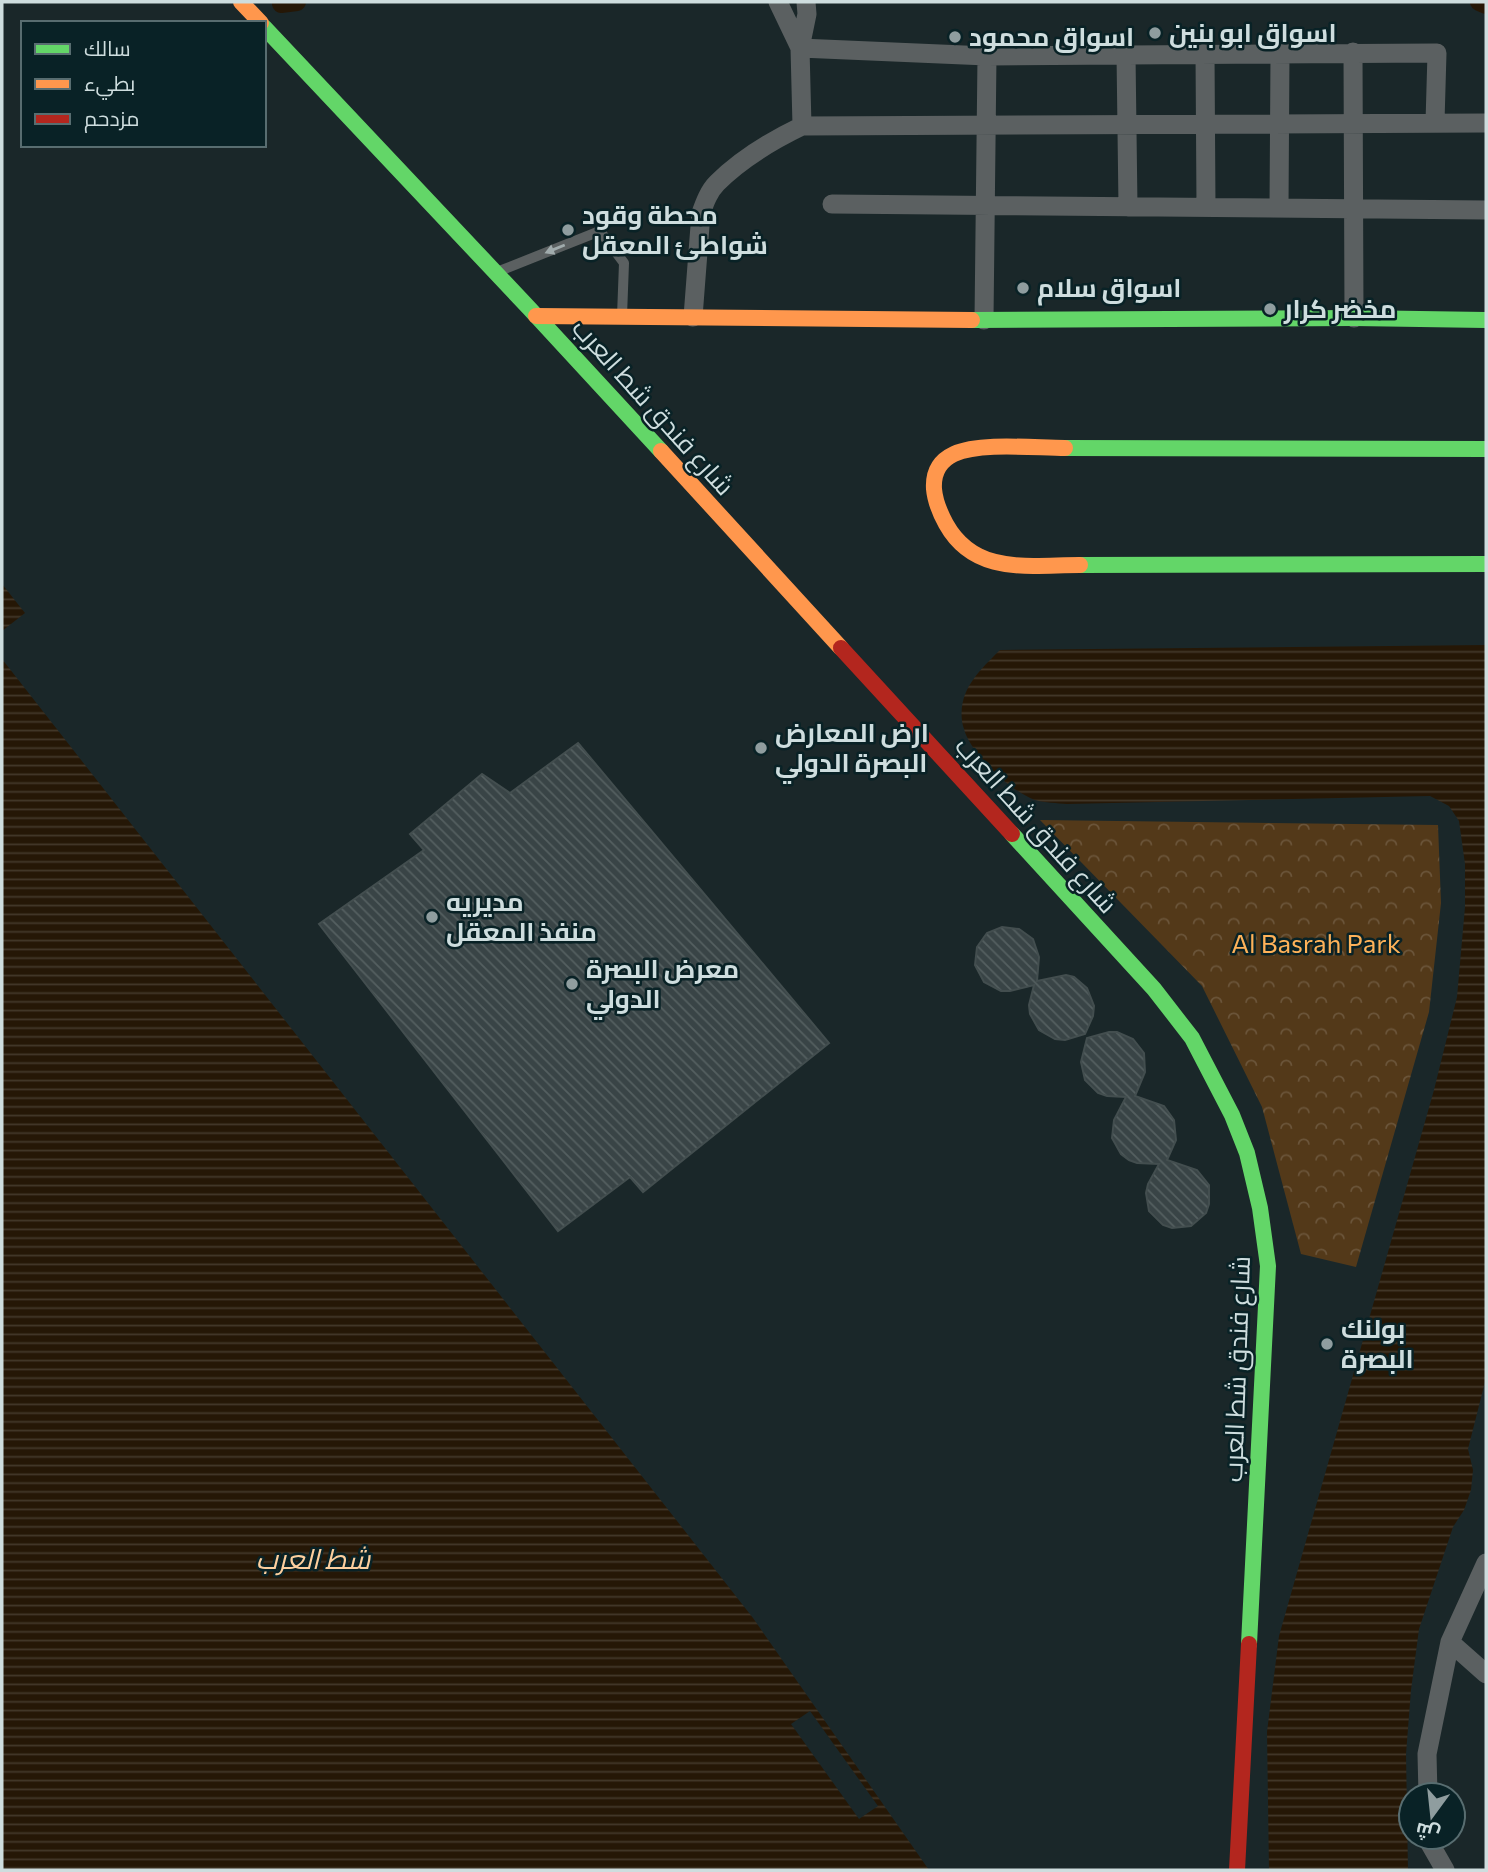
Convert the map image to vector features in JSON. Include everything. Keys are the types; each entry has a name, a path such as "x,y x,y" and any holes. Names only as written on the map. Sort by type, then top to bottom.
{"main road":[{"path":"241,2 259,21"},
{"name":"شارع فندق شط العرب","path":"266,29 536,316 1154,989 1192,1038 1232,1115 1247,1153 1261,1208 1268,1266 1237,1870"},
{"path":"536,316 984,320 1486,320"},
{"path":"1486,449 973,448 954,454 941,462 934,480 938,510 948,531 964,548 981,558 1006,565 1486,564"}],"street":[{"path":"778,2 800,48"},
{"path":"802,126 800,48 807,14 806,2"},
{"path":"800,48 987,56 1437,52 1435,122"},
{"path":"1353,52 1354,318"},
{"path":"1205,53 1206,207"},
{"path":"1279,208 1280,53"},
{"path":"1126,54 1128,207"},
{"path":"984,320 987,56"},
{"path":"692,317 701,213 707,197 717,183 772,141 802,126 1486,123"},
{"path":"832,204 1486,210"},
{"path":"1428,1781 1427,1754 1450,1642 1486,1563"},
{"path":"1450,1642 1486,1674"},
{"path":"1434,1851 1445,1870"}],"lane":[{"path":"495,273 600,232 624,263 622,317"}],"green space":[{"name":"Al Basrah Park","path":"1040,820 1438,825 1441,903 1429,1012 1356,1267 1301,1254 1262,1107 1202,986"}],"water":[{"path":"2,584 25,613 2,631"},
{"path":"1486,645 1486,1378 1468,1449 1473,1470 1471,1490 1464,1510 1453,1527 1419,1629 1411,1690 1406,1781 1397,1781 1397,1851 1408,1851 1408,1870 1269,1870 1267,1732 1279,1636 1434,1090 1457,997 1465,907 1465,864 1459,821 1449,806 1430,796 1067,804 1039,801 1025,796 983,760 968,739 962,720 966,692 981,670 1000,650"},
{"name":"شط العرب","path":"2,659 753,1618 929,1870 2,1870"}],"pier":[{"path":"810,1711 878,1806 859,1819 791,1724"}],"building":[{"name":"معرض البصرة الدولي","path":"578,743 829,1043 643,1192 630,1177 558,1231 319,924 424,850 410,834 482,774 510,793"},
{"path":"1002,927 1019,929 1033,939 1039,957 1037,981 1066,975 1074,977 1087,988 1094,1006 1093,1016 1085,1034 1065,1040 1055,1039 1039,1030 1030,1014 1029,1005 1034,985 1001,991 984,982 975,965 977,947 987,933"},
{"path":"1117,1032 1133,1039 1144,1053 1145,1072 1135,1096 1164,1106 1174,1120 1176,1140 1167,1160 1197,1170 1209,1185 1206,1213 1191,1226 1172,1228 1163,1225 1149,1211 1146,1193 1159,1164 1137,1163 1121,1154 1112,1138 1114,1120 1126,1097 1098,1093 1085,1080 1081,1062 1087,1038"}],"waterway":[{"path":"281,4 297,2"},
{"path":"1479,2 1486,5"}],"traffic: fast":[{"path":"266,29 661,451"},
{"path":"972,320 1486,320"},
{"path":"1065,448 1486,449"},
{"path":"1080,565 1486,564"},
{"path":"1012,834 1154,989 1192,1038 1232,1115 1247,1153 1260,1208 1268,1266 1249,1644"}],"traffic: slow":[{"path":"241,2 259,21"},
{"path":"536,316 972,320"},
{"path":"1065,448 993,447 965,450 944,460 938,468 934,483 935,493 946,524 958,541 988,560 1023,566 1080,565"},
{"path":"661,451 841,648"}],"traffic: jam":[{"path":"841,648 1012,834"},
{"path":"1237,1870 1249,1644"}],"place":[{"name":"اسواق ابو بنين","path":"1155,33"},
{"name":"اسواق محمود","path":"955,37"},
{"name":"محطة وقود شواطئ المعقل","path":"568,230"},
{"name":"اسواق سلام","path":"1023,288"},
{"name":"مخضر كرار","path":"1270,309"},
{"name":"ارض المعارض البصرة الدولي","path":"761,748"},
{"name":"مديريه منفذ المعقل","path":"432,917"},
{"name":"معرض البصرة الدولي","path":"572,984"},
{"name":"بولنك البصرة","path":"1327,1344"}]}
